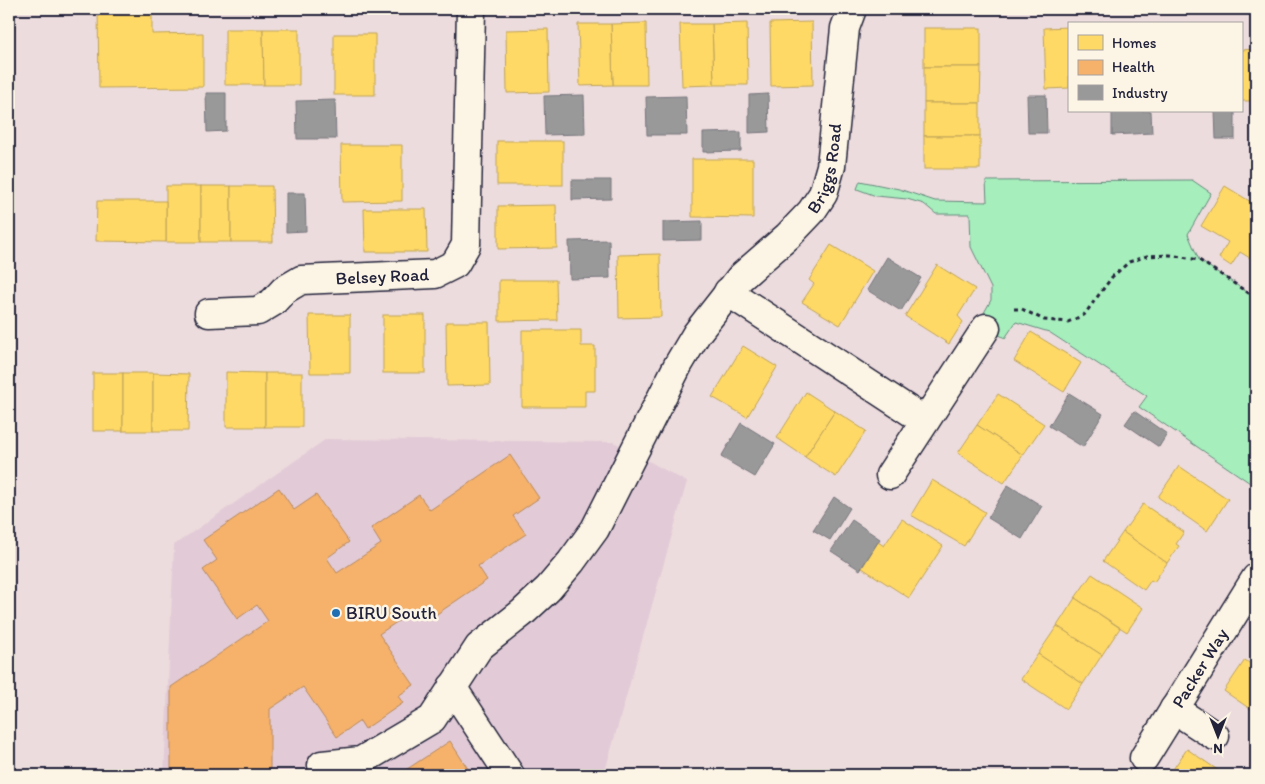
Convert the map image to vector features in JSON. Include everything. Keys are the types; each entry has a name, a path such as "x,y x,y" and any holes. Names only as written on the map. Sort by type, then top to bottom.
{"street":[{"name":"Belsey Road","path":"209,313 258,311 273,302 284,290 301,280 435,274 455,264 466,245 470,9"},
{"name":"Briggs Road","path":"322,766 361,761 432,719 479,647 522,613 548,589 595,529 678,365 697,333 740,278 794,230 811,212 823,194 831,166 845,28 852,9"},
{"path":"728,292 925,421"},
{"path":"890,476 986,328"},
{"name":"Packer Way","path":"1144,758 1256,578"},
{"path":"452,687 510,775"},
{"path":"1174,709 1215,736"}],"path":[{"path":"986,328 1003,309 1022,309 1044,320 1068,322 1084,315 1112,277 1129,262 1147,256 1170,255 1199,260 1256,298"}],"shaded area":[{"path":"326,439 614,442 687,482 604,775 164,775 174,545"}],"green space":[{"path":"1192,180 1211,193 1188,234 1199,260 1256,298 1256,487 1139,407 1147,396 1049,332 1016,322 1005,338 979,322 991,300 991,288 971,247 970,214 936,214 924,204 907,199 876,196 857,189 860,181 899,189 935,201 987,202 986,181"}],"building: Homes":[{"path":"98,9 152,9 152,34 203,33 203,87 99,88"},
{"path":"812,22 813,85 771,86 770,23"},
{"path":"646,23 647,85 613,85 611,24"},
{"path":"747,23 748,85 714,85 712,24"},
{"path":"578,24 611,24 613,85 580,86"},
{"path":"680,24 712,24 714,85 682,86"},
{"path":"1068,27 1068,88 1046,89 1044,28"},
{"path":"924,28 981,28 981,67 924,67"},
{"path":"225,29 263,29 264,85 225,85"},
{"path":"263,29 299,29 299,85 264,85"},
{"path":"548,29 549,92 507,93 506,30"},
{"path":"334,34 375,34 375,95 334,95"},
{"path":"1256,49 1256,101 1242,101 1242,50"},
{"path":"924,67 981,67 980,103 924,103"},
{"path":"924,103 980,103 980,136 924,136"},
{"path":"924,136 980,136 980,169 924,169"},
{"path":"497,141 563,141 563,185 497,185"},
{"path":"341,145 402,145 402,201 342,202"},
{"path":"692,159 753,159 753,218 692,217"},
{"path":"166,186 201,186 201,242 166,242"},
{"path":"201,186 231,186 231,242 201,242"},
{"path":"231,186 272,186 273,242 231,242"},
{"path":"1225,186 1256,205 1255,261 1240,252 1231,266 1219,258 1228,242 1201,226"},
{"path":"97,201 166,201 166,242 96,241"},
{"path":"556,205 557,248 498,249 498,206"},
{"path":"364,209 426,209 427,252 365,252"},
{"path":"831,245 873,271 840,325 802,302 814,284 809,280"},
{"path":"660,254 661,317 619,318 618,255"},
{"path":"937,265 975,289 958,316 963,322 949,344 905,316"},
{"path":"499,280 556,280 557,320 499,321"},
{"path":"309,315 350,315 350,373 310,373"},
{"path":"383,315 425,315 425,373 383,373"},
{"path":"446,322 489,322 490,385 447,386"},
{"path":"522,330 581,330 581,346 595,346 595,391 585,391 585,407 522,407"},
{"path":"1031,332 1081,363 1064,392 1014,361"},
{"path":"743,346 777,367 747,417 712,397"},
{"path":"226,372 265,373 265,427 226,427"},
{"path":"93,373 123,373 123,431 93,431"},
{"path":"123,373 153,373 153,431 123,431"},
{"path":"153,373 189,374 188,431 153,431"},
{"path":"265,373 302,373 302,427 265,427"},
{"path":"806,392 835,411 805,457 777,438"},
{"path":"998,394 1044,424 1023,455 977,425"},
{"path":"835,411 866,431 836,477 805,457"},
{"path":"977,425 1023,455 1004,483 958,453"},
{"path":"1179,466 1228,499 1207,531 1158,497"},
{"path":"932,480 985,512 964,546 911,515"},
{"path":"1143,504 1184,532 1176,544 1179,546 1167,563 1123,532"},
{"path":"902,519 943,546 909,598 862,568 878,542 884,546"},
{"path":"1123,532 1167,563 1154,582 1151,580 1144,590 1103,561"},
{"path":"1092,574 1143,608 1127,632 1075,598"},
{"path":"1075,598 1120,628 1102,655 1057,626"},
{"path":"1057,626 1102,655 1083,684 1038,654"},
{"path":"1038,654 1083,684 1066,709 1021,679"},
{"path":"1245,660 1256,668 1256,713 1224,691"},
{"path":"1187,749 1225,775 1169,775"}],"building: Health":[{"name":"BIRU South","path":"510,455 539,498 513,516 526,534 478,566 487,580 428,620 419,607 379,634 414,685 398,696 403,703 365,729 360,721 337,737 303,687 270,709 270,775 171,775 171,687 268,621 257,605 237,619 203,570 217,560 203,540 279,488 294,510 316,495 349,542 327,558 337,573 381,544 371,528 419,495 430,510"},
{"path":"450,741 472,775 398,775"}],"building: Industry":[{"path":"206,93 226,93 226,131 207,132"},
{"path":"768,94 769,132 749,133 749,95"},
{"path":"584,95 585,134 545,135 544,96"},
{"path":"1027,95 1046,95 1047,133 1028,133"},
{"path":"686,96 687,135 647,135 646,97"},
{"path":"335,100 336,139 297,139 296,101"},
{"path":"1112,112 1151,112 1152,133 1112,135"},
{"path":"1215,112 1235,112 1235,139 1216,139"},
{"path":"741,132 741,151 703,152 703,133"},
{"path":"572,180 611,180 611,199 572,200"},
{"path":"286,193 305,193 306,231 286,232"},
{"path":"702,221 702,240 663,241 663,222"},
{"path":"609,240 610,278 570,279 569,241"},
{"path":"887,257 921,278 901,311 867,290"},
{"path":"1069,393 1103,414 1083,447 1049,426"},
{"path":"1134,411 1167,434 1159,447 1125,424"},
{"path":"741,423 775,444 755,477 721,457"},
{"path":"1008,485 1042,506 1022,539 988,518"},
{"path":"834,497 850,508 830,540 813,530"},
{"path":"852,520 880,539 860,570 831,551"}],"place":[{"name":"BIRU South","path":"336,613"}]}
